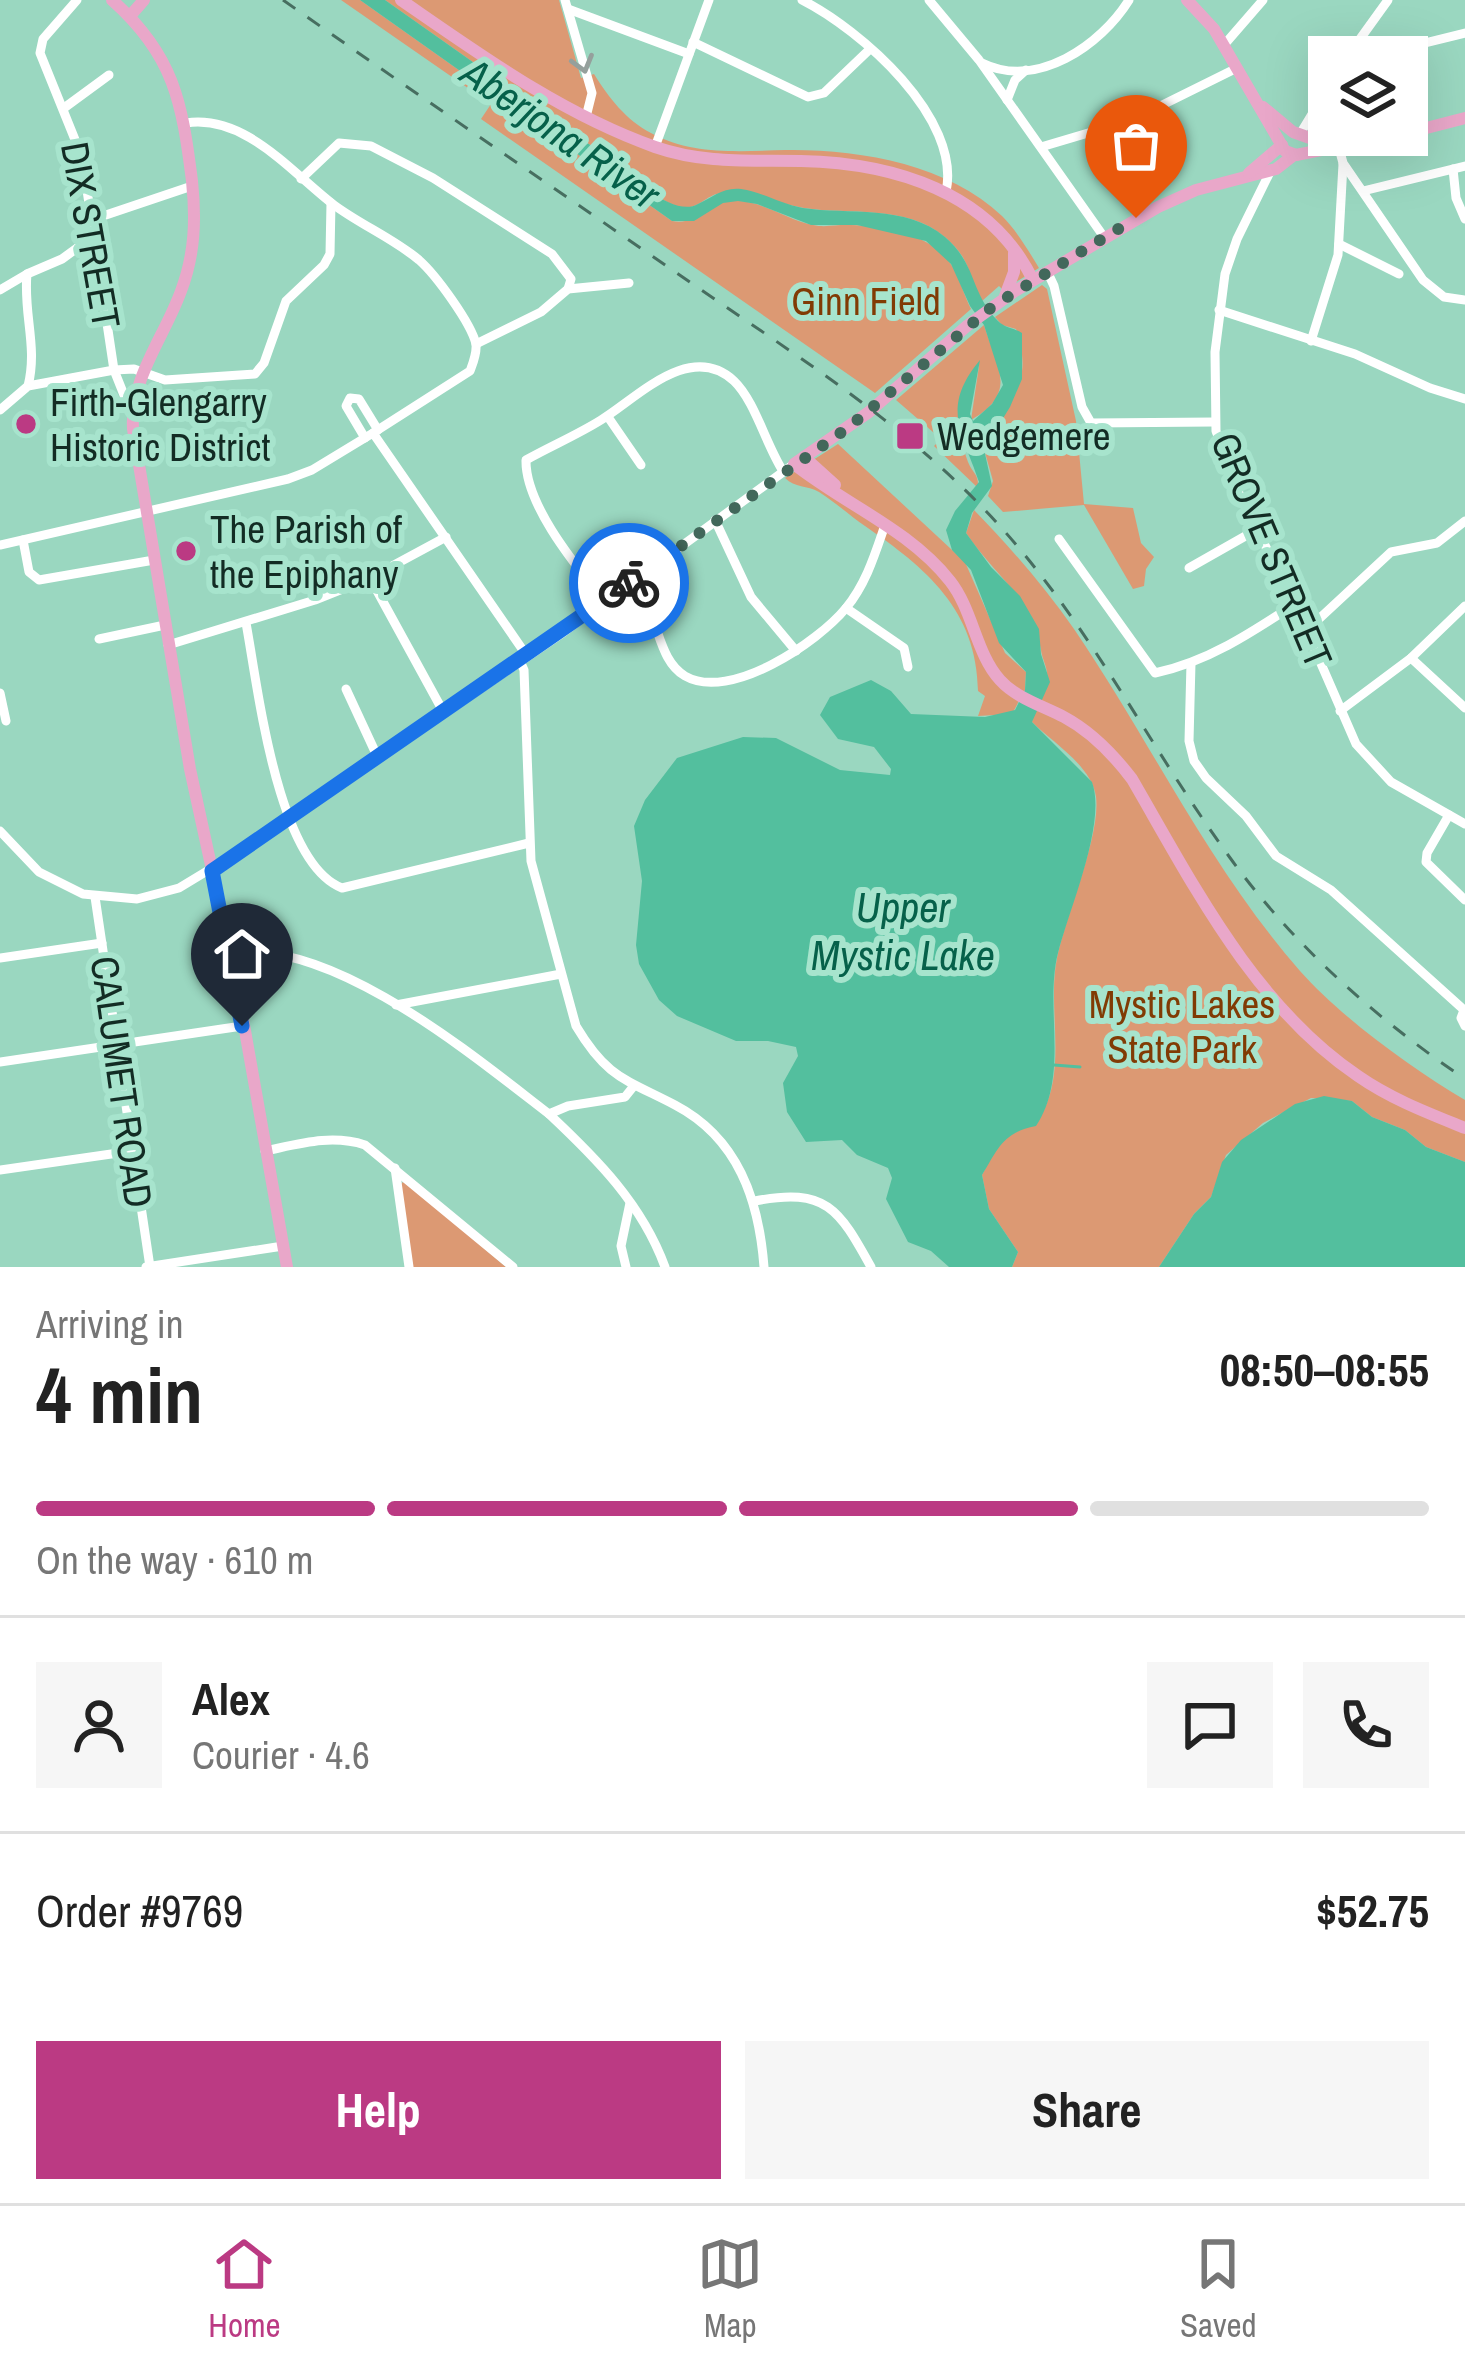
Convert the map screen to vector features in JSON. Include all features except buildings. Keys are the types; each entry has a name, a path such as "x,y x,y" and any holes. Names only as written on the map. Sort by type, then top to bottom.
{"main road":[{"path":"112,0 130,16 168,68 185,123 195,233 188,271 143,371 132,415 168,645 287,1267"},
{"path":"130,16 144,0"},
{"path":"401,0 518,80 655,147 721,162 854,165 946,192 985,215 1013,246 1033,280"},
{"path":"1187,0 1224,45 1280,147 1295,155 1308,153"},
{"path":"1254,97 1308,137"},
{"path":"1428,128 1465,118"},
{"path":"1242,176 1280,147 1285,136 1298,134"},
{"path":"794,464 836,436 998,302 1168,202 1270,171 1305,148 1298,134"},
{"path":"998,302 1014,276 1013,246"},
{"path":"830,479 825,462 836,436"},
{"path":"794,464 830,479 848,499"},
{"path":"794,464 923,554 953,585 994,672 1021,695 1086,731 1123,767 1226,934 1311,1038 1366,1082 1465,1128"}],"street":[{"name":"DIX STREET","path":"77,0 40,47 82,157 114,370 132,415"},
{"path":"655,147 709,0"},
{"path":"802,0 832,17 870,49 921,103 937,128 948,162 946,192"},
{"path":"929,0 979,61 1104,237"},
{"path":"979,61 999,69 1026,70 1062,59 1087,47 1130,0"},
{"path":"1224,45 1263,0"},
{"path":"1362,36 1388,0"},
{"path":"566,5 592,93 586,117"},
{"path":"566,5 689,54"},
{"path":"1428,42 1465,33"},
{"path":"693,42 811,98 827,91 870,49"},
{"path":"1041,147 1132,120 1237,68"},
{"path":"1007,100 1015,80 1026,70"},
{"path":"64,108 109,75"},
{"path":"1298,134 1308,119"},
{"path":"0,545 288,479 312,470 470,371 476,344 422,262 331,202 269,152 225,126 205,120 185,123"},
{"path":"301,178 339,143 370,146 552,254 571,279 568,289 541,312 476,344"},
{"name":"GROVE STREET","path":"1280,147 1234,244 1219,310 1214,422 1229,471 1295,604 1356,744 1377,770 1465,824"},
{"path":"1311,340 1339,244 1341,156"},
{"path":"1343,163 1430,288 1447,298 1465,300"},
{"path":"1363,191 1465,166"},
{"path":"1453,169 1456,198 1465,219"},
{"path":"94,219 192,186"},
{"path":"0,410 28,386 114,370 143,371 165,380 231,378 258,372 286,301 330,254 331,202"},
{"path":"0,290 62,259 95,235"},
{"path":"1339,244 1399,274"},
{"path":"1047,272 1082,407 1091,423 1214,422"},
{"path":"27,274 26,306 33,345 28,386"},
{"path":"568,289 629,283"},
{"path":"1219,310 1382,364 1465,399"},
{"path":"0,831 39,872 95,897 158,895 212,871 524,658 604,601 715,520 794,464 743,392 721,372 705,369 671,374 637,392 608,417 530,458 525,466 554,532 604,601"},
{"path":"608,417 641,465"},
{"path":"372,434 524,658 529,843 576,1026 604,1066 633,1087 676,1105 719,1137 755,1201 764,1267"},
{"path":"715,520 751,597 796,651"},
{"path":"1307,630 1391,552 1437,543 1465,521"},
{"path":"631,581 650,611 666,654 689,678 723,681 796,651 846,608 867,575 885,525"},
{"path":"1189,568 1256,530"},
{"path":"168,645 246,623 370,578 446,537"},
{"path":"1059,539 1157,673 1191,663 1242,638 1295,604"},
{"path":"23,540 29,572 39,580 154,560"},
{"path":"370,578 444,713"},
{"path":"1340,711 1411,658 1465,606"},
{"path":"846,608 904,648 908,667"},
{"path":"246,623 286,820 329,883 342,888 529,843"},
{"path":"99,639 165,625"},
{"path":"1411,658 1465,708"},
{"path":"1191,663 1189,741 1206,778 1246,816 1276,856 1330,890 1464,1009 1465,1026"},
{"path":"346,689 378,758"},
{"path":"0,693 6,722"},
{"path":"1449,815 1426,862 1465,900"},
{"name":"CALUMET ROAD","path":"95,897 148,1267"},
{"path":"0,958 102,943"},
{"path":"229,952 279,952 365,986 549,1114 600,1163 644,1219 664,1267"},
{"path":"396,1005 561,974"},
{"path":"0,1063 242,1026"},
{"path":"549,1114 625,1096 633,1087"},
{"path":"265,1150 322,1139 365,1145 513,1267"},
{"path":"0,1170 132,1151"},
{"path":"395,1168 409,1267"},
{"path":"755,1201 798,1195 825,1203 850,1228 871,1267"},
{"path":"626,1267 621,1246 631,1202"},
{"path":"148,1267 283,1246"}],"green space":[{"name":"Ginn Field","path":"341,0 360,0 672,221 689,220 724,202 743,201 813,225 864,226 907,234 943,255 971,309 875,393 481,119 491,104"},
{"path":"385,0 559,0 581,78 594,74 619,108 651,133 700,149 843,153 929,172 980,198 1002,216 1039,268 1003,290 999,286 982,301 955,247 914,220 804,208 734,193 717,194 687,208 673,204"},
{"path":"1042,285 1047,289 1076,421 1084,504 1133,508 1141,543 1154,557 1146,569 1144,586 1133,589 1084,505 1003,512 988,496 993,481 984,449 1015,394 1022,367 1016,329 995,317"},
{"path":"984,325 998,366 1000,389 986,410 971,420 979,366 974,368 959,414 964,449 978,488 934,446 941,439 896,400"},
{"path":"838,444 965,562 1005,653 1026,672 1025,690 1012,714 978,716 985,696 978,691 968,637 958,614 927,575 825,496 785,478"},
{"name":"Mystic Lakes State Park","path":"974,510 1074,629 1237,890 1300,971 1378,1041 1465,1100 1465,1162 1426,1147 1352,1101 1311,1098 1263,1123 1226,1155 1211,1197 1159,1267 1012,1267 1018,1252 989,1209 982,1175 999,1143 1039,1118 1050,1094 1057,958 1088,854 1096,797 1079,765 1032,722 1047,670 1030,616 966,533"},
{"path":"403,1182 506,1267 413,1267 399,1186"}],"water":[{"name":"Upper Mystic Lake","path":"360,0 385,0 668,202 689,207 723,191 741,189 803,208 895,215 930,227 963,258 982,300 998,321 1022,333 1022,379 984,449 992,486 972,513 966,533 1020,596 1039,629 1050,682 1032,722 1092,782 1095,820 1054,974 1054,1063 1046,1106 1036,1126 1003,1143 982,1175 989,1209 1018,1252 1012,1267 949,1267 931,1251 908,1242 886,1199 892,1178 888,1168 857,1155 842,1140 806,1142 787,1112 783,1083 798,1056 796,1047 736,1041 677,1016 659,1000 639,964 636,945 642,881 634,826 645,800 677,758 743,737 776,738 840,770 890,775 891,769 874,747 838,739 820,715 830,697 871,680 891,691 911,714 985,717 1015,710 1025,690 1026,672 999,643 971,570 952,550 946,530 979,482 958,422 960,393 980,360 970,414 973,421 992,404 1003,385 984,325 951,264 926,241 857,225 811,225 738,201 723,203 694,221 672,221"},
{"path":"1324,1096 1352,1101 1426,1147 1465,1162 1465,1267 1159,1267 1211,1197 1222,1162 1241,1140 1295,1104"}],"waterway":[{"path":"1054,1065 1080,1067"}],"railway":[{"path":"283,0 807,362 949,475 1051,589 1197,811 1279,919 1367,1005 1465,1079"}],"way so far":[{"path":"629,583 849,427 993,306 1136,218"}],"place":[{"name":"Firth-Glengarry Historic District","path":"26,424"},
{"name":"Wedgemere","path":"910,436"},
{"name":"The Parish of the Epiphany","path":"186,551"}],"route":[{"path":"242,1026 212,871 629,583"}],"water label":[{"name":"Aberjona River","path":"561,133"}]}
